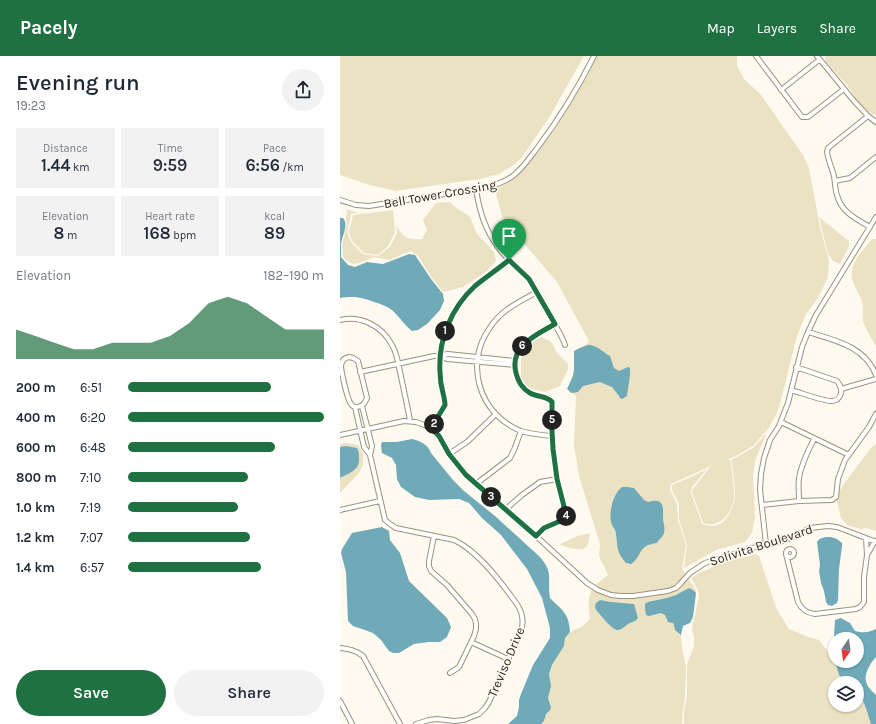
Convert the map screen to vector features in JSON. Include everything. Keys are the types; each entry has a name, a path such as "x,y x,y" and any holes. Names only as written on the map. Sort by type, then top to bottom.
{"street":[{"name":"Bell Tower Crossing","path":"340,200 360,206 369,206 500,184 518,172 530,157 552,127 594,56"},
{"path":"758,57 781,90 804,118 808,117 844,88"},
{"path":"781,90 818,58 854,101 876,122"},
{"path":"868,116 827,150 827,154 833,170 837,196 840,203 852,216 870,227"},
{"path":"835,181 850,178 876,157"},
{"path":"476,189 482,217 496,245 525,275 537,292 565,345"},
{"path":"766,544 760,490 762,466 770,440 781,422 788,404 802,346 816,315 876,217"},
{"path":"340,435 404,421 420,422 431,428 445,405 440,379 440,355 447,326 462,301 471,291 481,281 509,260"},
{"path":"537,292 510,307 498,317 485,335 478,351 478,379 488,404 506,423 521,431 538,435 552,436"},
{"path":"340,320 350,318 363,320 380,329 389,339 398,363 410,421"},
{"path":"536,536 544,528 564,520 566,514 557,479 552,436 551,400 533,395 520,384 515,371 515,363 519,350 526,342 555,324"},
{"path":"808,332 842,343 855,349 867,359 876,375"},
{"path":"360,372 398,363 448,354 515,363"},
{"path":"341,363 346,357 354,358 358,361 367,398 366,402 362,406 355,407"},
{"name":"Treviso Drive","path":"341,363 349,402 355,407 365,449 370,455"},
{"path":"791,390 831,402 839,398 840,394 841,389 838,383 834,380 796,367"},
{"path":"841,389 876,379"},
{"name":"Treviso Drive","path":"362,406 372,447 370,455 385,520 396,528 462,543 491,571 521,612 523,624 521,631 485,708 478,714 464,720 454,721 437,719 416,724"},
{"path":"449,454 467,442 496,414"},
{"path":"762,505 799,501 832,500 835,498 837,495 837,486 840,473 845,460 876,414"},
{"path":"781,422 849,455"},
{"name":"Solivita Boulevard","path":"431,428 439,436 449,454 463,472 536,536 586,583 602,592 620,596 654,594 668,591 676,588 690,573 705,563 766,544 780,542 810,528 828,526 837,527 875,541"},
{"path":"476,484 510,458 521,431"},
{"path":"799,501 800,472 814,439"},
{"path":"506,509 540,482 557,479"},
{"path":"340,510 380,501"},
{"path":"434,536 429,561 431,571 446,585 475,619 476,629 460,667 450,673"},
{"path":"786,554 798,602 801,607 810,613 815,614 856,609 864,602 864,577 867,555 866,538"},
{"path":"867,555 875,541"},
{"path":"471,642 508,659"},
{"path":"340,648 354,651 363,656 400,724"},
{"path":"340,701 352,724"}],"shaded area":[{"path":"340,56 584,56 550,116 522,157 515,164 499,174 480,179 395,191 370,185 340,175"},
{"path":"596,56 737,56 737,66 744,79 761,95 803,155 809,168 820,227 829,261 828,277 819,296 805,316 797,336 780,404 775,417 768,429 753,446 728,459 731,462 734,497 728,513 724,518 715,524 703,523 692,492 711,466 671,484 670,490 677,504 678,520 686,545 682,569 696,590 692,615 680,625 682,648 686,667 682,724 541,724 551,707 548,698 551,686 549,675 552,665 564,646 565,638 570,632 583,626 590,619 590,594 596,585 608,575 599,556 600,544 579,476 574,445 576,396 568,391 575,366 575,350 587,344 589,341 557,282 503,219 496,194 498,188 518,175 555,128"},
{"path":"825,56 876,56 876,116 863,109 847,85 826,62"},
{"path":"450,202 470,217 477,234 494,252 496,261 486,272 463,287 443,292 420,259 412,251 390,260 374,257 360,263 353,264 343,257 342,244 347,225 346,209 360,212 351,214 347,232 351,242 363,254 378,256 390,247 397,233 396,226 407,237 422,239 427,230 423,220 436,203"},
{"path":"393,210 395,232 388,246 378,255 364,253 352,241 349,232 353,215"},
{"path":"819,217 849,241 849,246 840,264 833,261 828,254"},
{"path":"872,239 876,239 876,346 863,321 863,304 852,279 855,262"},
{"path":"541,337 550,341 556,352 568,364 568,369 560,386 545,392 532,389 525,385 521,377 521,360 523,350 529,341"},
{"path":"767,432 755,461 753,476 755,518 752,533 745,542 716,550 684,568 687,545 679,519 679,504 672,490 672,485 707,469 692,487 691,493 702,524 716,526 720,524 728,515 735,499 731,460 754,447"},
{"path":"347,443 358,445 363,453 363,465 359,473 340,493 340,444"},
{"path":"876,444 876,531 866,528 860,529 847,525 841,518 837,502 838,494 843,485 871,448"},
{"path":"590,533 588,544 585,548 575,549 560,545 578,536"},
{"path":"755,554 759,556 777,610 789,629 819,640 828,652 828,668 837,668 840,676 828,676 828,712 864,712 864,703 871,724 684,724 684,710 687,696 687,665 694,646 692,630 699,597 698,590 691,578 718,563"}],"water":[{"path":"340,218 343,218 345,221 345,231 341,244 341,257 348,265 355,267 367,262 383,264 409,254 415,255 443,294 444,301 440,310 427,324 418,330 412,331 392,310 383,305 361,298 340,298"},
{"path":"588,345 597,347 610,356 614,368 619,371 628,367 630,368 627,396 622,399 620,398 612,387 600,382 583,386 578,392 572,393 567,389 573,376 574,351"},
{"path":"412,439 426,445 453,480 540,557 547,567 549,572 550,598 564,612 568,620 570,632 565,638 564,646 552,665 549,674 551,686 548,698 551,707 541,724 508,724 517,716 519,700 533,665 550,638 550,628 542,598 527,569 501,535 482,518 469,503 459,499 429,500 415,497 401,487 397,479 396,465 392,458 382,453 381,445 382,442 397,442"},
{"path":"346,446 357,448 359,453 359,462 354,471 340,478 340,447"},
{"path":"622,487 634,488 644,500 648,502 658,501 663,507 663,534 657,543 643,548 635,561 631,564 626,563 619,552 616,532 611,522 612,503 616,494"},
{"path":"382,527 389,531 390,540 400,553 409,581 447,618 451,627 447,637 440,642 414,644 399,653 393,653 389,651 381,640 373,633 353,626 348,621 346,572 341,553 342,549 352,533"},
{"path":"831,537 842,543 838,600 837,603 832,606 828,605 826,602 821,583 817,542 821,538"},
{"path":"689,588 696,593 693,617 690,623 683,626 681,635 675,630 673,623 668,622 665,615 661,613 649,616 646,615 645,604 648,602 676,595"},
{"path":"600,600 634,604 638,618 621,629 616,630 610,626 596,610 596,603"},
{"path":"841,618 850,623 855,631 861,632 834,632 835,620"},
{"path":"876,629 876,657 868,668 866,678 869,687 876,695 876,724 871,724 864,703 864,676 839,675 837,668 864,668 864,632"}],"route":[{"path":"509,260 529,279 555,324 526,342 519,350 515,361 516,374 522,387 533,395 549,398 552,402 552,436 555,466 566,514 564,520 544,528 536,536 460,469 445,448 439,436 431,428 445,407 440,379 440,352 447,326 456,309 471,291 481,281 498,270 509,260"}]}
